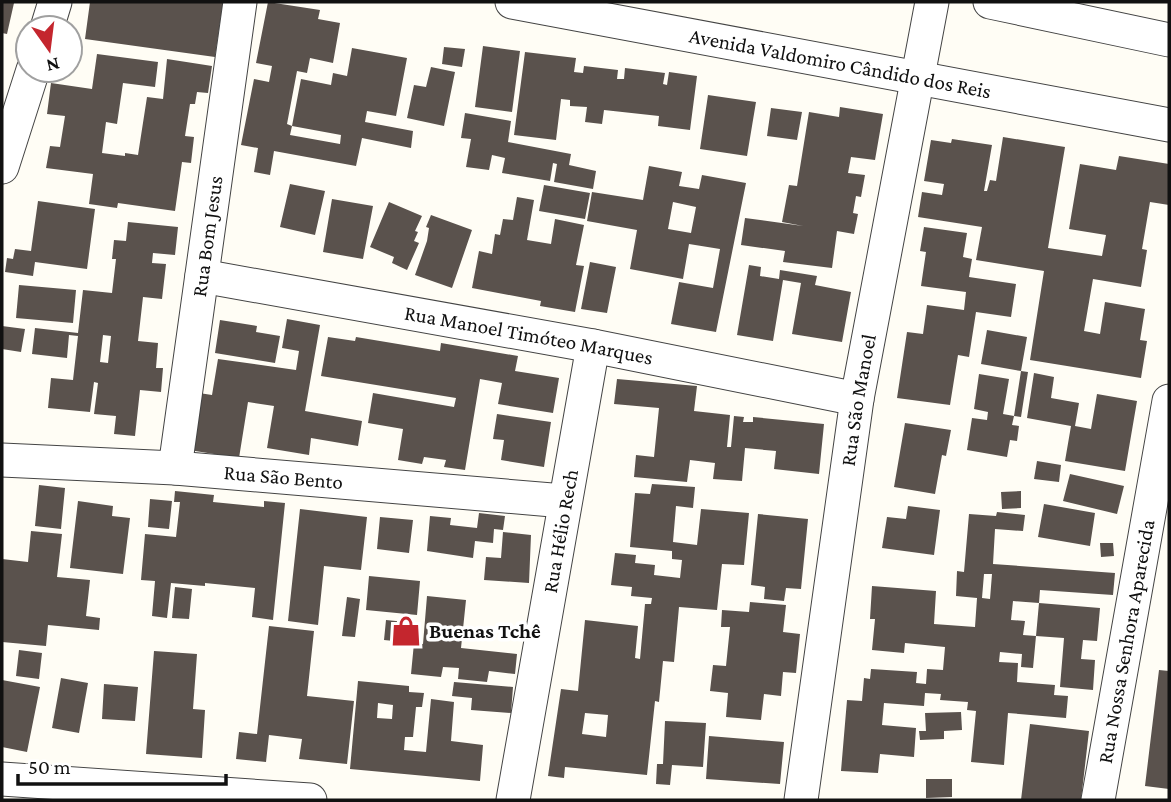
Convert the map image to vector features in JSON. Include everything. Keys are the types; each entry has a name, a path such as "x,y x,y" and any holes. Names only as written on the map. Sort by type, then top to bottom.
{"street":[{"name":"Rua Bom Jesus","path":"175,468 240,2"},
{"name":"Avenida Valdomiro Cândido dos Reis","path":"513,2 652,15 917,78 1169,125"},
{"name":"Rua São Manoel","path":"801,800 857,399 932,2"},
{"path":"990,2 1169,40"},
{"path":"2,167 29,84"},
{"name":"Rua Manoel Timóteo Marques","path":"202,276 593,346 857,399"},
{"name":"Rua Hélio Rech","path":"513,800 593,346"},
{"name":"Rua Nossa Senhora Aparecida","path":"1098,800 1169,401"},
{"name":"Rua São Bento","path":"2,460 175,468 564,501"},
{"path":"2,779 310,800"}],"building":[{"path":"2,2 14,3 7,34 2,33"},
{"path":"90,2 223,2 215,57 85,39"},
{"path":"268,2 320,10 318,19 340,23 333,63 310,58 307,73 297,71 287,124 292,126 301,79 331,85 333,73 347,76 352,48 407,58 396,116 367,111 365,122 413,131 411,148 362,138 356,166 274,151 270,175 254,172 258,148 241,145 254,79 269,82 272,66 256,63","holes":["292,126 341,135 340,144 290,135"]},
{"path":"483,46 520,51 512,112 475,107"},
{"path":"444,47 465,49 462,67 442,64"},
{"path":"525,52 576,58 574,72 583,73 584,66 618,70 617,79 624,79 625,68 665,73 663,84 667,85 669,72 697,76 690,130 658,126 659,116 604,110 602,124 585,122 587,107 570,106 570,100 561,99 556,140 514,135"},
{"path":"97,54 158,62 155,87 123,83 117,124 106,122 102,153 138,155 147,97 163,99 167,59 212,66 208,93 197,92 195,104 190,104 185,136 194,137 191,163 182,162 175,211 118,203 117,208 89,204 93,174 46,168 50,146 60,147 65,116 47,114 51,84 92,89"},
{"path":"431,67 455,72 444,126 407,118 414,85 426,87"},
{"path":"708,95 756,102 747,156 700,149"},
{"path":"840,107 883,114 875,160 851,157 848,173 865,175 861,197 856,196 853,213 858,214 854,234 837,231 832,268 783,262 785,251 741,245 745,218 803,226 782,222 789,185 797,186 809,112 839,117"},
{"path":"771,108 802,112 797,140 767,136"},
{"path":"465,113 511,121 508,142 571,154 569,165 596,171 593,189 554,182 557,164 553,163 550,181 502,173 505,158 492,155 489,170 466,167 471,139 461,138"},
{"path":"1003,137 1065,147 1048,248 1102,256 1106,235 1069,229 1080,164 1116,170 1119,156 1169,164 1169,205 1150,202 1142,249 1147,250 1141,287 1093,279 1084,331 1100,334 1105,302 1145,309 1140,340 1147,341 1141,378 1030,360 1044,271 976,260 982,227 918,217 922,192 942,195 944,184 924,181 931,140 951,143 952,139 992,145 984,191 987,191 990,180 996,181"},
{"path":"649,166 682,172 679,186 699,189 702,175 746,183 716,332 671,324 679,282 713,288 720,249 689,244 683,279 630,269 637,230 587,221 592,192 643,200","holes":["673,202 696,207 691,233 668,229"]},
{"path":"290,184 325,191 315,235 280,227"},
{"path":"544,185 590,193 585,219 539,211"},
{"path":"517,197 534,200 527,240 551,244 555,219 584,225 576,265 584,266 575,312 540,306 541,301 472,288 479,251 492,254 495,234 500,235 503,219 513,220"},
{"path":"332,199 373,206 363,259 323,252"},
{"path":"38,201 95,209 87,269 35,262 33,276 5,272 7,258 13,259 15,249 31,251"},
{"path":"389,202 422,216 415,231 418,232 414,241 419,243 407,270 392,263 394,257 370,247"},
{"path":"431,215 472,230 452,288 415,275 427,241 429,228 426,227"},
{"path":"128,222 178,227 175,255 153,253 152,263 166,264 162,299 143,297 138,341 158,343 156,368 163,368 161,392 140,390 135,436 114,434 116,416 94,414 98,383 94,382 90,412 48,408 51,378 73,380 78,336 69,335 67,358 32,354 35,328 78,333 83,290 112,293 116,259 112,259 114,240 126,241","holes":["103,335 111,336 108,363 100,362"]},
{"path":"924,227 967,233 963,257 972,259 969,277 1016,284 1011,317 976,312 969,357 958,355 950,405 897,398 907,332 923,334 927,305 964,310 966,292 921,286 926,252 920,251"},
{"path":"590,262 616,267 607,313 581,309"},
{"path":"749,265 761,267 760,276 779,279 780,270 817,276 815,285 851,292 842,342 792,334 801,283 783,280 773,341 737,335"},
{"path":"19,285 76,290 73,323 16,318"},
{"path":"287,319 320,325 305,411 362,421 358,446 311,438 309,455 267,448 274,406 248,402 239,458 189,450 199,393 212,395 218,359 296,370 299,351 282,348"},
{"path":"220,320 257,326 256,332 280,336 275,363 215,353"},
{"path":"2,326 25,329 21,352 2,349"},
{"path":"987,330 1027,337 1021,371 981,364"},
{"path":"328,337 355,341 356,337 440,351 441,343 518,356 515,371 559,378 553,413 498,404 502,383 480,379 465,470 444,467 446,460 424,457 422,464 398,460 403,429 368,423 373,393 454,407 456,398 321,376"},
{"path":"1021,371 1028,372 1021,417 1014,416"},
{"path":"1034,373 1054,377 1051,398 1079,403 1075,426 1091,429 1097,394 1137,401 1125,471 1065,461 1071,426 1027,418"},
{"path":"979,374 1009,379 1003,414 1014,416 1012,425 1019,426 1017,441 1010,440 1007,457 967,450 972,418 987,420 988,412 974,409"},
{"path":"617,379 697,386 694,411 730,415 727,447 731,447 734,416 744,417 743,422 753,422 753,417 824,424 819,474 774,469 776,451 745,448 742,481 713,479 715,463 690,460 687,482 634,477 636,455 654,457 659,408 614,404"},
{"path":"497,414 551,422 544,467 501,460 504,440 493,439"},
{"path":"905,423 951,430 946,456 942,455 935,494 894,487"},
{"path":"1037,461 1061,465 1059,482 1034,479"},
{"path":"1070,474 1124,486 1117,514 1063,501"},
{"path":"652,484 695,487 693,508 676,506 673,542 697,545 701,509 749,513 744,565 722,564 717,610 679,607 674,662 663,661 659,702 655,701 647,775 565,767 564,778 548,776 561,689 578,691 585,620 638,626 635,658 640,659 645,604 651,604 652,598 631,596 632,587 611,585 615,553 636,555 635,563 655,565 654,575 680,578 682,560 672,559 672,551 630,547 635,493 650,494","holes":["585,713 608,715 606,737 582,734"]},
{"path":"39,485 65,488 61,529 35,526"},
{"path":"175,491 214,495 213,502 264,507 264,501 285,503 273,620 252,617 255,588 205,583 205,586 171,583 167,618 152,616 155,581 141,580 145,534 176,537 180,502 174,502"},
{"path":"1021,491 1021,508 1002,509 1001,492"},
{"path":"150,499 172,501 169,529 148,527"},
{"path":"78,501 113,506 112,516 130,518 123,574 70,568"},
{"path":"1044,504 1095,513 1090,546 1038,537"},
{"path":"908,506 940,510 934,555 882,548 887,517 906,519"},
{"path":"300,509 367,517 361,570 324,566 318,625 288,621"},
{"path":"997,512 1025,515 1023,531 995,529 993,564 1115,573 1113,595 1040,590 1039,603 1013,601 1011,620 1025,621 1023,635 1036,636 1033,668 1021,667 1022,654 1000,652 999,662 1018,663 1017,682 1055,685 1054,695 1068,696 1066,718 1008,713 1004,765 971,762 976,711 967,710 968,702 940,700 941,694 925,693 924,706 884,703 882,725 916,728 914,757 880,754 878,773 841,771 847,700 862,701 864,678 870,679 871,669 917,672 916,683 926,684 927,669 943,670 945,647 905,643 904,653 872,650 875,619 870,619 872,586 936,591 934,624 975,627 977,598 956,596 957,571 964,572 969,514 996,516","holes":["984,574 992,574 990,599 982,598"]},
{"path":"479,513 505,516 503,530 494,529 493,543 475,541 473,558 427,551 430,516 451,518 450,525 477,528"},
{"path":"758,514 808,519 801,589 786,588 784,601 764,599 765,587 751,585"},
{"path":"380,517 413,520 409,553 377,549"},
{"path":"31,531 62,534 57,577 90,580 86,616 100,618 99,630 48,625 46,646 2,642 2,559 28,562"},
{"path":"503,532 531,535 529,583 484,580 486,557 501,558"},
{"path":"1100,543 1113,543 1114,556 1101,557"},
{"path":"369,576 420,581 417,615 366,610"},
{"path":"175,587 192,589 189,619 172,618"},
{"path":"427,596 466,600 461,648 517,654 515,674 489,671 487,682 458,679 459,668 443,667 441,677 411,674 414,643 423,644"},
{"path":"347,597 360,599 355,637 342,636"},
{"path":"750,602 786,605 783,632 800,634 796,673 783,672 781,696 764,694 761,720 726,717 728,693 710,691 713,665 726,666 730,627 721,627 722,610 749,612"},
{"path":"1039,603 1100,608 1097,641 1083,640 1081,659 1095,660 1093,690 1060,687 1064,638 1036,636"},
{"path":"386,620 416,623 414,643 384,640"},
{"path":"269,626 314,631 307,696 354,701 347,764 299,759 302,739 269,735 266,762 236,759 239,732 257,734"},
{"path":"19,650 42,653 39,679 16,676"},
{"path":"154,651 197,654 193,709 205,710 202,758 146,754"},
{"path":"1159,670 1169,671 1169,789 1145,786"},
{"path":"61,678 88,683 79,733 52,728"},
{"path":"2,680 40,687 27,752 2,747"},
{"path":"358,681 409,686 409,692 424,693 422,707 416,707 413,737 405,737 404,750 426,752 431,699 454,702 451,741 483,745 480,781 350,769","holes":["378,703 393,705 392,719 377,718"]},
{"path":"454,682 513,687 511,713 471,710 472,698 452,696"},
{"path":"104,684 138,687 135,721 102,719"},
{"path":"961,712 962,730 944,731 944,739 920,740 919,731 926,731 925,713"},
{"path":"665,721 706,723 703,767 672,765 670,785 656,784 657,764 663,764"},
{"path":"1030,724 1089,731 1081,800 1021,800"},
{"path":"709,736 784,742 780,784 706,779"},
{"path":"926,779 952,779 952,797 926,798"}],"place":[{"name":"Buenas Tchê","path":"406,631"}]}
